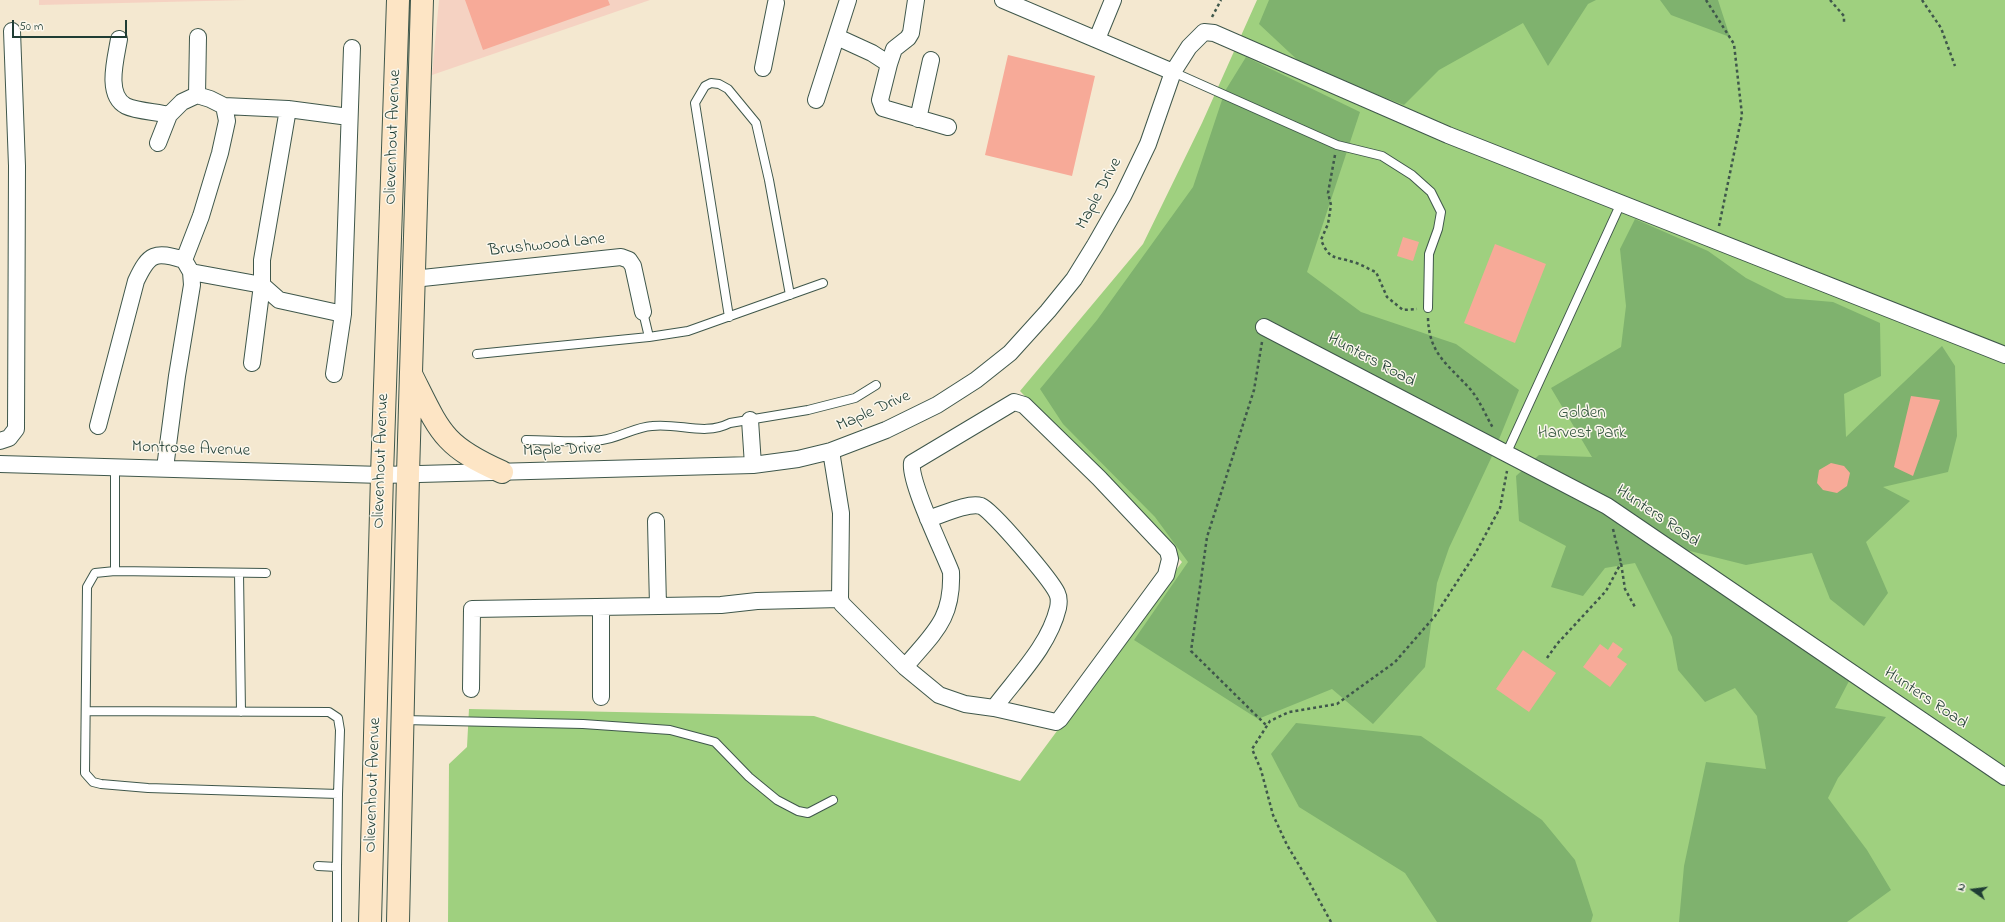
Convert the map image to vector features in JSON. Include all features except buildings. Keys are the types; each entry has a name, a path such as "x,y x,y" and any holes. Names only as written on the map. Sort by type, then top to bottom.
{"street":[{"name":"Olievenhout Avenue","path":"370,922 382,474 398,0"},
{"name":"Olievenhout Avenue","path":"398,922 413,279 422,0"},
{"path":"816,100 848,0"},
{"path":"916,0 911,33 908,38 894,49 880,104 883,108 948,127"},
{"path":"1003,0 1173,72 1189,47 1204,32 1214,33 1448,135 2005,355"},
{"path":"1096,39 1113,0"},
{"path":"763,68 774,1"},
{"path":"0,441 9,438 16,429 17,166 12,30"},
{"path":"197,95 198,37"},
{"path":"837,37 872,53 890,64"},
{"path":"119,39 114,76 115,90 118,100 127,106 169,115"},
{"path":"334,374 343,314 352,48"},
{"path":"918,119 931,60"},
{"name":"Maple Drive","path":"408,474 753,464 798,459 831,451 886,430 924,411 976,380 1010,353 1048,311 1074,279 1123,196 1148,144 1173,72"},
{"path":"158,143 169,115 182,102 197,95 210,99 224,106 288,109 349,117"},
{"path":"165,468 177,376 192,286 188,266 220,153 227,121 224,106"},
{"path":"252,362 262,285 262,260 288,109"},
{"path":"98,426 136,281 144,264 157,254 166,254 188,266 262,285 279,300 343,314"},
{"name":"Brushwood Lane","path":"413,279 586,262 620,257 629,260 633,266 643,312"},
{"name":"Hunters Road","path":"1264,327 1507,452 1607,506 2005,777"},
{"path":"411,373 438,427 448,440 476,461 502,472"},
{"path":"831,451 841,514 840,599 842,604 905,667 928,688 943,697 965,704 994,708 1056,722 1060,719 1166,575 1170,559 1168,551 1099,478 1019,402 1014,402 912,463 911,469 928,519 952,572 948,609 942,623 905,667"},
{"path":"750,420 753,464"},
{"name":"Montrose Avenue","path":"0,464 408,474"},
{"path":"928,519 969,505 982,506 996,519 1050,583 1058,595 1058,608 1046,639 994,708"},
{"path":"656,521 658,606"},
{"path":"471,689 472,609 721,605 757,601 840,599"},
{"path":"601,607 601,697"}],"lane":[{"path":"1173,72 1337,145 1382,156 1412,175 1431,192 1441,212 1438,229 1429,254 1428,308"},
{"path":"729,317 695,103 704,86 711,83 719,84 728,89 756,123 769,180 790,295"},
{"path":"1507,452 1620,203"},
{"path":"477,354 649,337 688,331 823,283"},
{"path":"643,312 649,337"},
{"path":"526,440 604,440 629,430 653,426 688,426 705,430 719,429 730,423 808,410 854,398 876,385"},
{"path":"115,467 116,571"},
{"path":"266,573 116,571 95,573 87,587 85,768 88,777 93,782 101,784 148,788 338,794"},
{"path":"239,573 242,712"},
{"path":"86,711 329,712 338,718 340,730 336,867 337,922"},
{"path":"402,720 583,724 670,730 715,742 760,786 777,800 798,811 808,813 833,800"},
{"path":"318,866 336,867"}],"path":[{"path":"1706,0 1734,44 1742,115 1716,240"},
{"path":"1830,0 1844,16 1844,24"},
{"path":"1922,0 1941,28 1955,66"},
{"path":"1337,145 1328,194 1331,206 1328,224 1322,240 1326,251 1338,260 1352,262 1376,272 1387,297 1403,310"},
{"path":"1330,922 1272,815 1261,770 1252,749 1270,721 1289,712 1337,704 1395,662 1430,621 1475,554 1500,508 1508,468 1507,452 1472,392 1447,367 1433,348 1428,321 1428,308"},
{"path":"1264,327 1254,390 1207,536 1191,651 1267,726"},
{"path":"1607,506 1621,563 1624,589 1635,607"},
{"path":"1547,658 1557,644 1606,591 1621,563"}],"shaded area":[{"path":"39,0 247,0 39,5"},
{"path":"439,0 650,0 432,75"}],"green space":[{"name":"Golden Harvest Park","path":"1257,0 2005,0 2005,922 448,922 449,764 467,747 469,709 814,716 1020,781 1182,562 1020,391 1143,244 1202,123"},
{"path":"1269,0 1596,0 1588,4 1548,66 1523,23 1439,70 1404,105 1305,67 1259,24"},
{"path":"1660,0 1718,0 1730,37 1671,15"},
{"path":"1246,57 1360,112 1307,272 1361,312 1456,344 1519,390 1493,454 1449,548 1437,583 1425,667 1373,724 1332,689 1258,719 1134,640 1188,562 1155,517 1063,424 1040,389 1097,320 1193,187 1225,91"},
{"path":"1635,219 1708,251 1746,278 1786,298 1833,302 1880,323 1881,376 1844,394 1846,437 1942,346 1955,366 1957,436 1948,472 1883,487 1910,501 1866,542 1888,593 1864,626 1830,599 1812,553 1746,565 1646,540 1849,681 1835,708 1886,717 1838,778 1828,798 1867,850 1891,890 1847,922 1679,922 1684,866 1706,762 1766,769 1757,716 1735,688 1705,702 1678,670 1672,637 1635,563 1605,568 1583,596 1551,587 1566,546 1519,521 1516,476 1539,455 1592,457 1551,388 1621,347 1626,306 1620,249"},
{"path":"1296,723 1421,736 1542,820 1575,860 1593,915 1591,922 1437,922 1405,873 1299,807 1271,754"}]}
